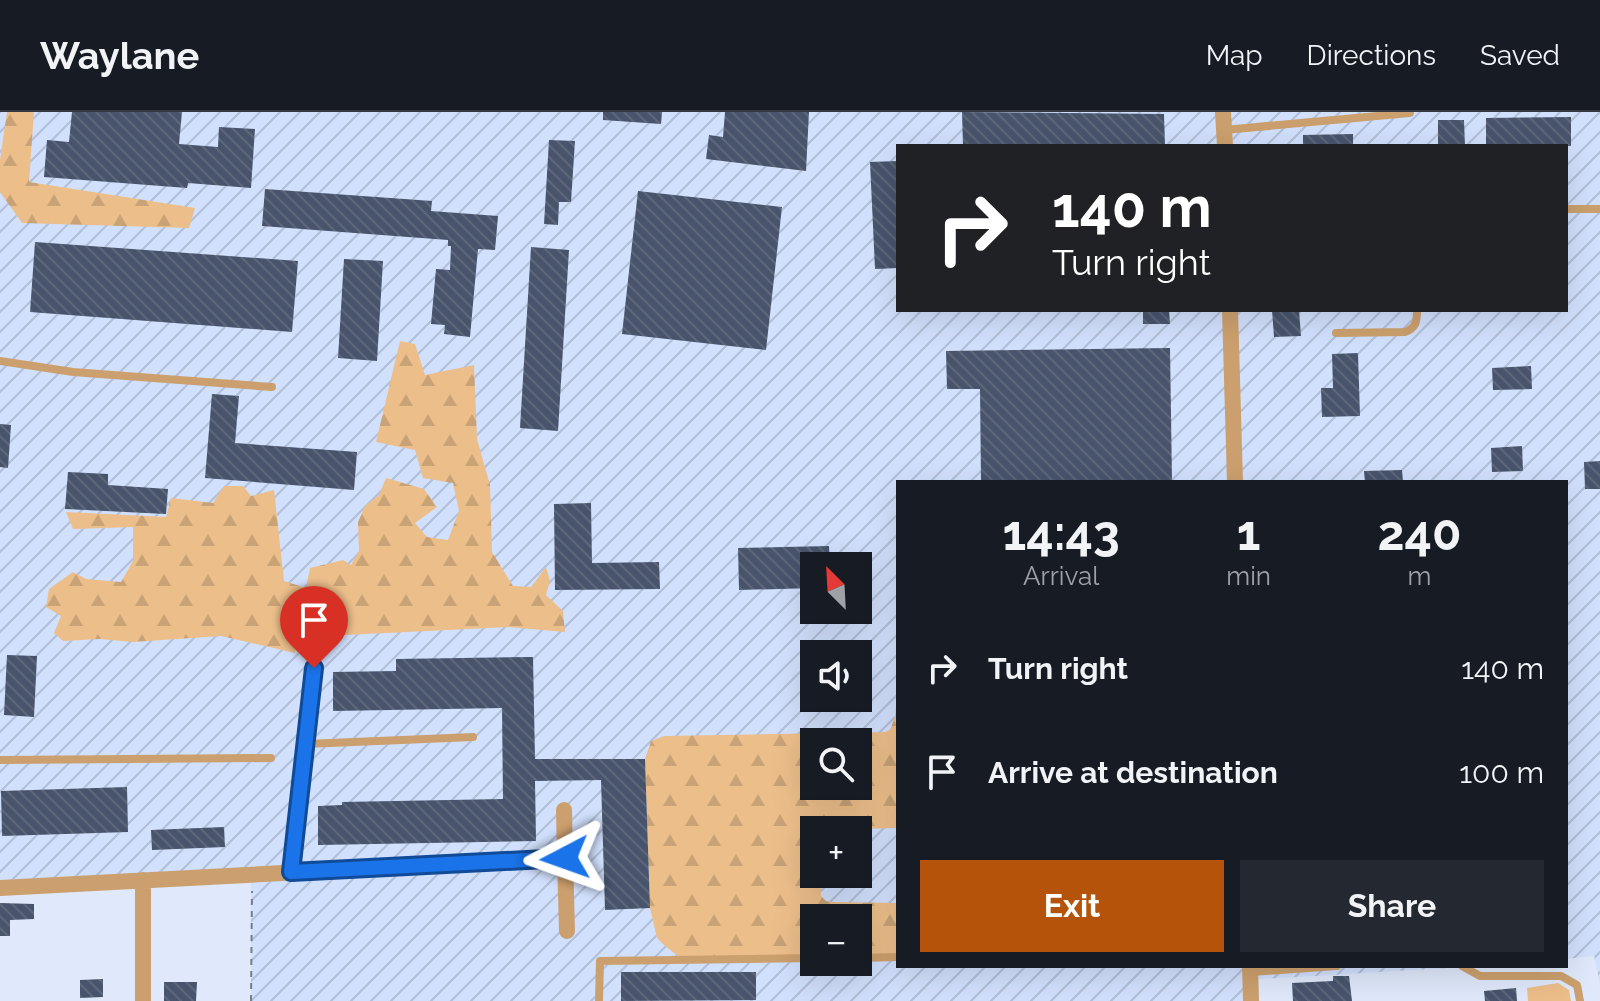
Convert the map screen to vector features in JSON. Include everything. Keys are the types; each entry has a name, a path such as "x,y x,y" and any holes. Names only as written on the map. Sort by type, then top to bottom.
{"street":[{"path":"1223,112 1224,138"},
{"path":"1230,312 1235,480"},
{"path":"564,810 567,931"},
{"path":"0,888 565,858"},
{"path":"143,880 143,1001"},
{"path":"1250,969 1251,1001"}],"lane":[{"path":"1224,138 1410,113"},
{"path":"1568,209 1600,209"},
{"path":"1336,333 1405,332 1412,329 1417,321 1417,312"},
{"path":"0,361 73,372 272,387"},
{"path":"291,872 314,668"},
{"path":"306,744 473,737"},
{"path":"0,760 271,758"},
{"path":"872,958 896,957"},
{"path":"599,1001 600,961 800,958"},
{"path":"1250,969 1279,968"},
{"path":"1466,968 1480,976 1561,976 1577,985 1580,1001"}],"path":[{"path":"251,1001 252,874"}],"shaded area":[{"path":"0,112 1600,112 1600,984 1594,956 1568,959 1568,480 896,480 896,968 1448,968 1244,980 1244,1001 251,1001 251,874 0,888"}],"green space":[{"path":"7,112 34,112 29,182 195,208 189,228 22,223 0,192 0,160"},
{"path":"400,341 415,344 425,375 474,365 477,439 490,485 492,552 513,586 531,587 546,567 550,581 546,595 563,611 565,632 509,627 345,635 296,631 295,653 221,636 133,642 100,639 63,641 54,633 61,616 46,607 49,589 73,572 86,579 121,582 133,561 133,527 73,529 66,512 166,517 171,498 213,503 224,486 243,486 251,496 274,490 284,581 306,588 310,568 343,560 351,565 359,551 358,522 365,506 379,495 386,478 424,489 437,507 415,523 427,537 448,540 459,511 453,483 423,478 415,450 376,442"},
{"path":"896,706 896,828 872,829 872,816 800,816 800,888 821,888 821,896 826,901 896,903 896,957 872,958 872,904 800,904 800,958 683,960 657,938 650,908 645,759 651,741 664,736 800,734 800,800 872,800 872,732 890,730"},
{"path":"1558,983 1569,990 1571,1001 1528,1001 1527,988"}],"building":[{"path":"72,112 182,112 179,144 218,147 219,127 255,129 251,188 188,183 187,188 44,177 47,140 69,142"},
{"path":"603,112 662,112 661,124 603,120"},
{"path":"725,112 809,112 806,171 706,159 709,135 723,137"},
{"path":"962,112 1164,114 1165,144 963,144"},
{"path":"1571,117 1571,146 1486,144 1486,118"},
{"path":"1438,120 1464,120 1465,144 1438,144"},
{"path":"1353,134 1353,144 1303,144 1303,135"},
{"path":"549,140 575,141 571,202 559,202 558,225 544,224"},
{"path":"896,161 896,268 875,269 870,162"},
{"path":"265,189 432,201 431,211 498,216 495,250 478,249 470,337 444,334 445,325 431,324 436,269 450,270 451,246 448,246 448,240 262,226"},
{"path":"638,191 782,207 766,350 622,334"},
{"path":"35,242 298,261 292,332 30,312"},
{"path":"531,247 569,250 558,431 520,428"},
{"path":"344,259 383,261 377,361 338,358"},
{"path":"1143,312 1169,312 1170,324 1143,324"},
{"path":"1272,312 1299,312 1301,336 1274,337"},
{"path":"1170,348 1172,480 981,480 980,389 947,389 946,351"},
{"path":"1358,353 1360,416 1322,417 1321,388 1333,388 1332,354"},
{"path":"1531,366 1532,389 1493,390 1492,368"},
{"path":"212,394 239,396 235,443 357,452 354,490 205,478"},
{"path":"0,424 11,425 8,468 0,467"},
{"path":"1522,446 1523,471 1492,472 1491,448"},
{"path":"1600,461 1600,489 1585,489 1584,462"},
{"path":"1402,470 1403,480 1365,480 1364,471"},
{"path":"68,472 108,474 108,485 168,489 166,514 65,509"},
{"path":"591,503 592,563 659,562 660,589 555,590 554,504"},
{"path":"829,546 829,552 800,552 800,588 739,590 738,548"},
{"path":"7,655 37,656 34,717 4,715"},
{"path":"533,657 535,759 645,759 650,908 605,910 601,780 535,781 536,841 318,845 318,806 342,805 342,802 503,799 502,708 333,711 333,672 396,671 396,659"},
{"path":"127,787 128,832 2,836 1,791"},
{"path":"224,827 225,847 152,850 151,830"},
{"path":"0,903 34,904 34,919 10,920 10,936 0,936"},
{"path":"621,972 756,972 756,1000 621,1001"},
{"path":"1333,976 1349,976 1352,1001 1293,1001 1292,983 1333,981"},
{"path":"103,979 103,997 80,998 80,980"},
{"path":"164,982 197,982 196,1001 164,1001"},
{"path":"1516,988 1517,1001 1485,1001 1484,991"}],"route":[{"path":"314,668 291,872 565,858"}]}
